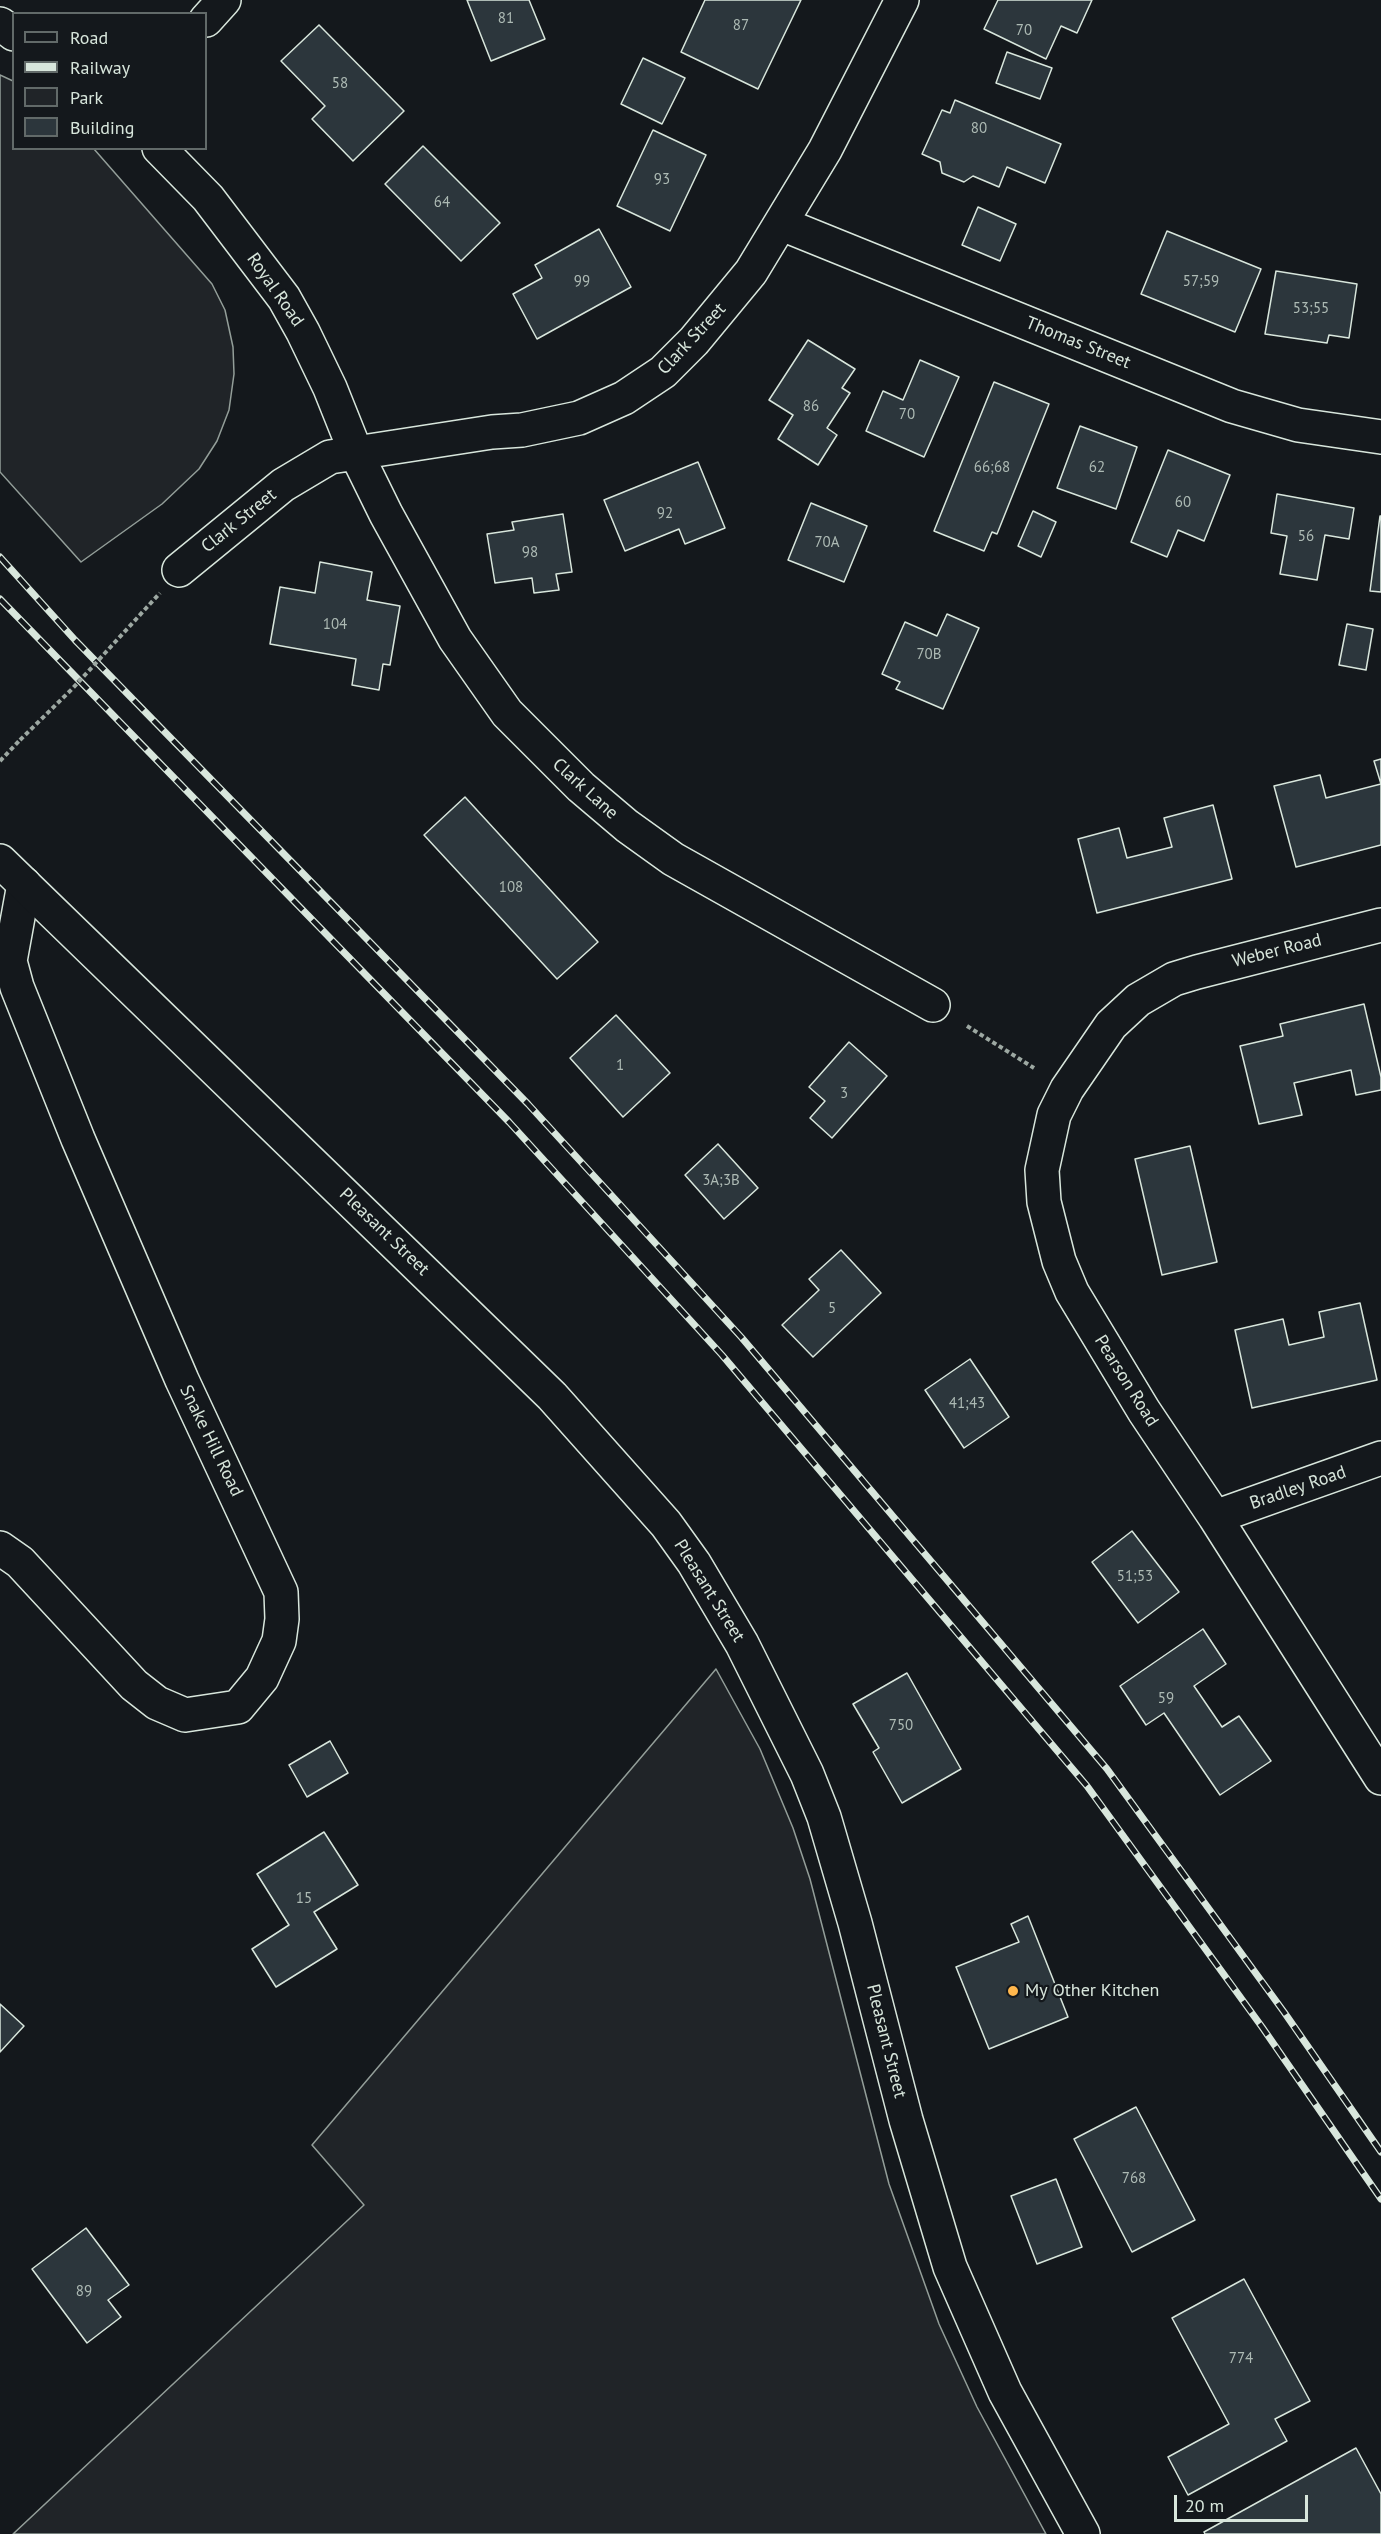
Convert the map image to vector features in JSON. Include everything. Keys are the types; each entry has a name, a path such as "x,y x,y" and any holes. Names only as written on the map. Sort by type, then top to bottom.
{"street":[{"path":"207,19 224,0"},
{"name":"Clark Street","path":"170,582 284,485 330,457 554,424 579,418 624,398 663,372 694,341 751,272 782,224 825,150 902,0"},
{"name":"Royal Road","path":"161,150 208,198 284,297 330,388 356,453"},
{"name":"Thomas Street","path":"782,224 1232,406 1298,424 1381,437"},
{"name":"Clark Lane","path":"356,453 386,514 455,639 507,713 581,787 627,826 673,859 933,1005"},
{"name":"Pleasant Street","path":"0,861 552,1396 666,1524 694,1563 742,1644 807,1774 824,1817 852,1912 906,2120 950,2267 1005,2392 1083,2534"},
{"name":"Snake Hill Road","path":"0,1548 20,1562 134,1685 157,1703 185,1715 238,1707 262,1678 279,1641 282,1619 281,1592 182,1380 82,1150 17,987 10,960 24,884"},
{"name":"Weber Road","path":"1174,979 1381,925"},
{"name":"Pearson Road","path":"1174,979 1138,1000 1111,1025 1082,1064 1054,1115 1042,1170 1044,1202 1059,1261 1072,1292 1144,1411 1215,1517 1381,1778"},
{"name":"Bradley Road","path":"1215,1517 1381,1458"}],"path":[{"path":"0,760 73,688 170,582"},
{"path":"933,1005 1067,1089"}],"green space":[{"path":"0,75 12,81 12,150 95,150 212,284 225,310 233,347 234,374 229,410 217,441 199,469 162,504 81,562 0,472"},
{"path":"716,1669 760,1749 793,1828 810,1879 889,2184 939,2324 977,2407 1046,2534 13,2534 364,2205 312,2145"}],"building":[{"path":"467,0 529,0 545,39 491,61"},
{"path":"705,0 801,0 758,89 681,52"},
{"path":"998,0 1092,0 1077,33 1061,26 1046,59 984,29"},
{"path":"319,25 404,111 353,161 312,119 325,106 281,61"},
{"path":"1007,52 1052,68 1040,99 996,83"},
{"path":"643,58 685,78 662,124 621,104"},
{"path":"955,100 1061,144 1045,183 1007,167 999,187 973,176 964,182 942,173 940,162 922,154 942,110 950,113"},
{"path":"653,130 706,155 670,231 617,206"},
{"path":"423,146 500,223 461,261 385,184"},
{"path":"978,207 1016,224 1000,261 962,245"},
{"path":"599,229 631,287 537,339 513,294 542,278 535,265"},
{"path":"1167,231 1261,269 1235,332 1141,294"},
{"path":"1276,271 1357,284 1349,338 1329,335 1327,343 1265,334"},
{"path":"808,340 855,369 842,388 850,393 827,428 837,435 818,465 778,439 793,415 769,400"},
{"path":"920,360 959,377 924,457 866,431 883,391 903,400"},
{"path":"994,382 1049,404 997,534 992,532 984,551 934,531"},
{"path":"1080,426 1137,447 1116,509 1057,488"},
{"path":"1168,450 1230,475 1204,541 1178,530 1167,557 1131,542"},
{"path":"698,462 725,528 685,544 679,529 625,551 604,500"},
{"path":"1277,494 1354,508 1349,539 1325,535 1317,580 1280,574 1287,536 1271,533"},
{"path":"811,503 867,526 844,582 788,560"},
{"path":"1033,511 1056,522 1041,557 1018,546"},
{"path":"563,514 572,572 556,574 559,590 534,593 532,578 495,583 487,534 514,530 512,522"},
{"path":"1381,516 1381,592 1370,591"},
{"path":"320,562 372,572 367,600 400,606 390,665 383,664 379,690 352,685 356,659 270,644 280,587 315,593"},
{"path":"947,614 979,628 943,709 896,689 900,682 882,674 905,622 937,636"},
{"path":"1347,624 1373,629 1366,670 1339,665"},
{"path":"1381,759 1381,784 1374,761"},
{"path":"1320,775 1326,798 1381,784 1381,845 1296,867 1274,786"},
{"path":"465,797 598,942 557,979 424,835"},
{"path":"1213,805 1232,879 1097,913 1078,839 1119,828 1127,858 1172,847 1164,818"},
{"path":"1364,1004 1381,1077 1381,1090 1356,1095 1351,1070 1294,1083 1302,1115 1259,1124 1240,1046 1283,1036 1280,1024"},
{"path":"616,1015 670,1073 623,1117 570,1058"},
{"path":"849,1042 887,1076 832,1138 810,1118 825,1101 809,1087"},
{"path":"718,1144 758,1188 724,1219 685,1175"},
{"path":"1190,1146 1217,1262 1162,1275 1135,1159"},
{"path":"841,1250 881,1293 813,1357 782,1325 819,1290 809,1279"},
{"path":"1360,1303 1377,1380 1252,1408 1235,1330 1283,1319 1289,1345 1324,1337 1319,1312"},
{"path":"970,1359 1009,1417 964,1448 925,1390"},
{"path":"1132,1531 1179,1592 1138,1623 1092,1562"},
{"path":"1203,1629 1226,1664 1194,1686 1222,1727 1239,1716 1271,1761 1220,1795 1164,1713 1146,1725 1120,1686"},
{"path":"907,1673 961,1769 902,1803 873,1752 879,1748 853,1704"},
{"path":"330,1741 348,1773 307,1797 289,1765"},
{"path":"324,1832 358,1885 314,1912 337,1949 276,1987 252,1949 289,1925 257,1874"},
{"path":"1028,1916 1068,2017 989,2049 956,1967 1019,1942 1011,1924"},
{"path":"0,2004 24,2026 0,2052"},
{"path":"1136,2107 1195,2220 1132,2252 1074,2139"},
{"path":"1056,2179 1082,2247 1037,2264 1011,2196"},
{"path":"86,2228 129,2285 108,2300 121,2317 87,2343 32,2269"},
{"path":"1244,2279 1310,2401 1275,2419 1287,2441 1188,2495 1168,2457 1229,2424 1172,2318"},
{"path":"1356,2448 1381,2494 1381,2534 1205,2534 1204,2532"}],"railway":[{"path":"0,557 75,640 528,1104 742,1338 1107,1769 1284,2012 1381,2152"},
{"path":"0,599 509,1122 722,1355 1087,1786 1262,2027 1381,2199"}],"place":[{"name":"My Other Kitchen","path":"1013,1991"}]}
